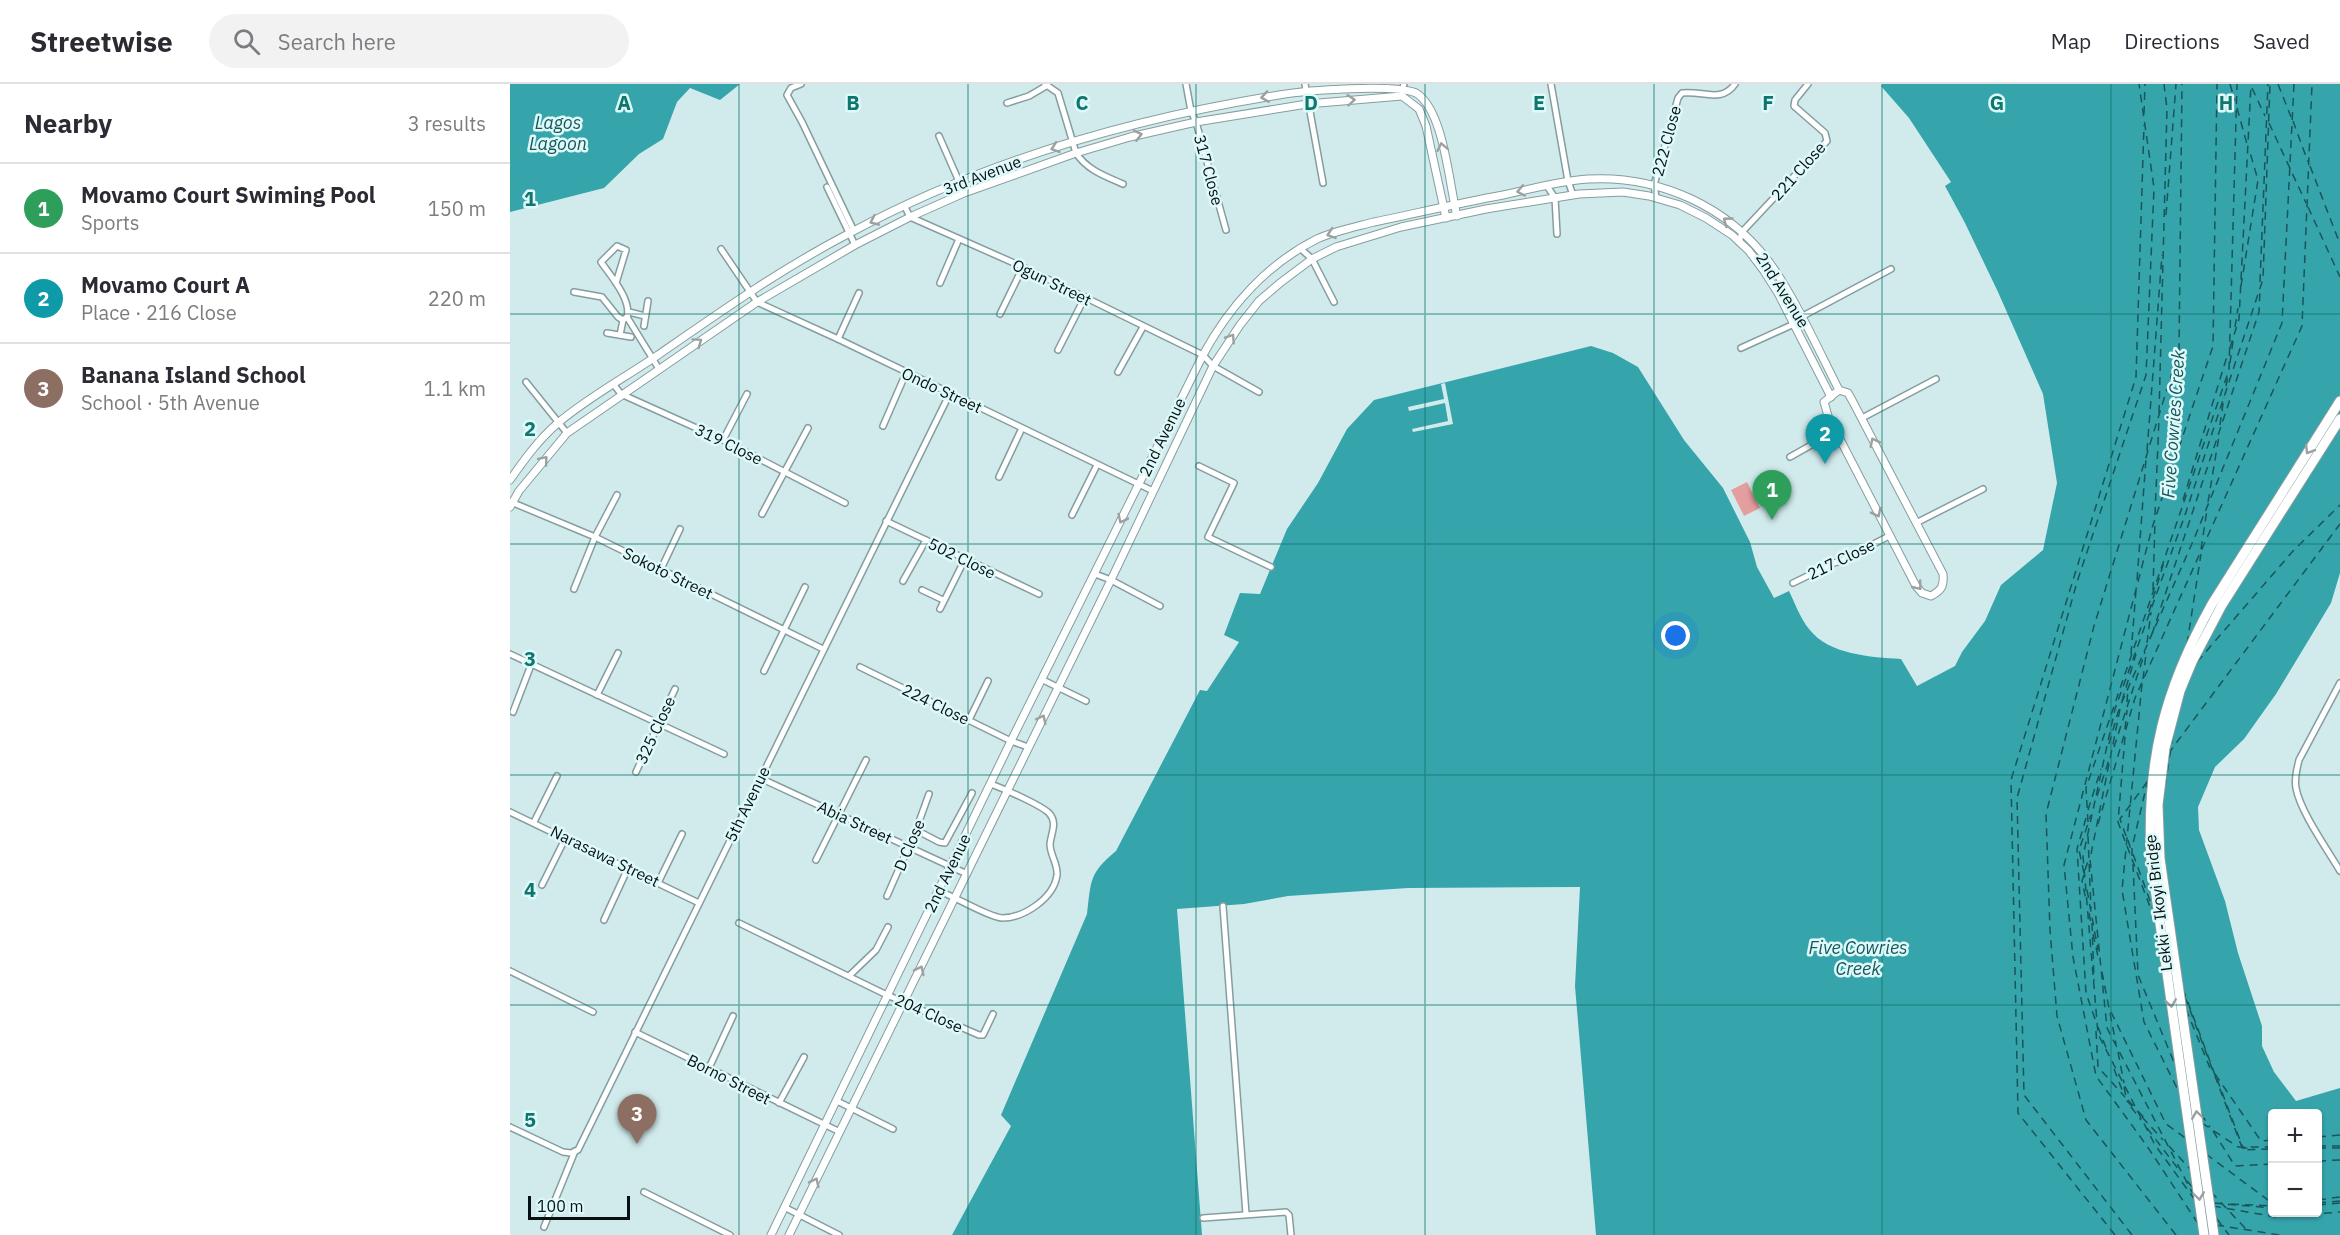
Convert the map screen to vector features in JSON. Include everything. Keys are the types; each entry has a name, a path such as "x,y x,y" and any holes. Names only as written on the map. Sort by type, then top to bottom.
{"main road":[{"name":"Lekki - Ikoyi Bridge","path":"2204,1235 2151,860 2150,803 2157,746 2171,690 2196,633 2340,401"},
{"name":"Lekki - Ikoyi Bridge","path":"2214,1235 2160,858 2158,805 2164,748 2180,691 2204,634 2340,419"}],"street":[{"path":"801,84 791,88 787,95 802,122 852,232 855,245"},
{"name":"317 Close","path":"1186,84 1191,111 1226,230"},
{"path":"1551,84 1568,182 1573,195"},
{"name":"222 Close","path":"1654,185 1678,98 1682,93 1716,97 1726,94 1735,84"},
{"name":"221 Close","path":"1742,232 1827,141 1825,133 1794,106 1795,100 1808,84"},
{"path":"1007,103 1029,96 1045,85 1058,93 1076,153 1084,164 1123,184"},
{"path":"1406,86 1405,98 1419,110 1426,126 1446,218"},
{"path":"1406,86 1423,98 1431,108 1438,125 1457,216"},
{"name":"3rd Avenue","path":"510,480 530,452 558,423 749,291 852,232 959,182 1073,142 1191,111 1305,87 1406,86"},
{"path":"1305,87 1323,183"},
{"name":"3rd Avenue","path":"511,503 542,461 567,434 621,394 757,302 855,245 910,217 964,193 1076,153 1196,122 1307,104 1381,97 1402,96 1405,98"},
{"path":"939,136 964,193"},
{"name":"2nd Avenue","path":"771,1235 1138,485 1203,356 1221,324 1241,298 1271,270 1317,239 1343,230 1443,207 1568,182 1619,179 1654,185 1678,192 1706,206 1742,232 1773,267 1839,390 1848,393 1862,418 1943,574 1944,583 1940,591 1931,596 1922,593 1916,586 1825,407 1824,402 1832,397 1764,271 1739,242 1706,218 1680,205 1656,197 1600,191 1446,218 1355,240 1312,259 1259,301 1213,366 1111,580 789,1235"},
{"path":"1654,185 1656,197"},
{"path":"1547,186 1555,198 1557,234"},
{"path":"827,187 852,232"},
{"path":"905,207 910,217"},
{"name":"Ogun Street","path":"910,217 1086,297 1203,356 1213,366 1259,392"},
{"path":"1739,242 1742,232"},
{"path":"940,283 959,239"},
{"path":"616,283 626,250 617,246 601,262 616,283 626,316 659,369"},
{"name":"Ondo Street","path":"721,249 757,302 1138,485 1153,490"},
{"path":"1301,249 1312,259 1334,302"},
{"path":"1000,314 1023,267"},
{"path":"1741,348 1794,324 1801,317 1891,269"},
{"path":"574,292 604,298 618,316 645,316"},
{"path":"838,339 859,293"},
{"path":"1058,350 1086,297"},
{"path":"644,326 648,301"},
{"path":"620,335 626,316"},
{"path":"1118,372 1143,327"},
{"path":"607,333 631,337"},
{"path":"883,426 906,373"},
{"path":"1862,418 1936,379"},
{"path":"526,382 567,434"},
{"name":"319 Close","path":"614,385 621,394 723,440 845,503"},
{"path":"1832,397 1839,390"},
{"name":"5th Avenue","path":"544,1227 575,1151 578,1150 950,393"},
{"path":"723,440 747,394"},
{"path":"762,514 808,428"},
{"path":"999,477 1022,428"},
{"path":"1790,457 1836,431"},
{"path":"1072,515 1097,465"},
{"path":"1199,465 1234,483 1208,537 1271,567"},
{"path":"1916,523 1983,489"},
{"path":"574,589 595,537 617,495"},
{"name":"Sokoto Street","path":"511,503 595,537 823,649"},
{"name":"502 Close","path":"886,521 1039,594"},
{"path":"661,569 680,529"},
{"name":"217 Close","path":"1793,583 1889,536"},
{"path":"903,581 926,540"},
{"path":"940,609 965,559"},
{"path":"1095,574 1160,606"},
{"path":"764,671 805,587"},
{"path":"922,590 943,600"},
{"path":"597,695 618,653"},
{"path":"510,654 724,754"},
{"path":"513,712 531,665"},
{"name":"224 Close","path":"860,668 1011,741 1028,747"},
{"path":"1043,680 1086,701"},
{"path":"969,720 988,681"},
{"path":"2340,683 2299,760 2295,773 2300,801 2340,871"},
{"name":"325 Close","path":"636,772 675,689"},
{"path":"816,860 866,760"},
{"path":"534,822 556,776"},
{"name":"Abia Street","path":"760,778 966,874"},
{"path":"939,891 1001,918 1024,912 1038,904 1047,895 1057,875 1051,850 1054,824 1048,813 1007,790 991,784"},
{"path":"916,830 945,843 972,793"},
{"name":"D Close","path":"887,896 929,794"},
{"name":"Narasawa Street","path":"510,812 699,903"},
{"path":"658,883 682,834"},
{"path":"542,885 566,837"},
{"path":"604,920 628,868"},
{"path":"1223,906 1246,1214"},
{"name":"204 Close","path":"739,923 887,995 979,1035 983,1035 993,1014"},
{"path":"849,976 876,950 888,927"},
{"path":"510,971 593,1012"},
{"path":"709,1068 733,1016"},
{"name":"Borno Street","path":"635,1032 840,1132"},
{"path":"779,1103 804,1057"},
{"path":"837,1101 893,1129"},
{"path":"510,1127 563,1152 575,1151"},
{"path":"644,1192 730,1235"},
{"path":"784,1208 839,1235"},
{"path":"1203,1218 1286,1212 1289,1215 1291,1235"}],"shaded area":[{"path":"1747,482 1760,508 1744,516 1731,490"}],"water":[{"name":"Lagos Lagoon","path":"510,84 740,84 720,100 690,88 677,102 663,139 639,154 604,188 510,212"},
{"name":"Five Cowries Creek","path":"1883,84 2340,84 2340,573 2331,603 2276,694 2244,739 2215,767 2198,807 2199,830 2225,901 2238,953 2262,1026 2262,1046 2274,1072 2296,1101 2340,1088 2340,1235 1596,1235 1575,986 1580,887 1408,888 1288,896 1244,904 1177,909 1202,1235 952,1235 1011,1126 1001,1115 1087,914 1091,885 1096,872 1116,851 1200,690 1207,691 1239,642 1224,635 1240,593 1260,594 1287,529 1318,483 1347,429 1374,400 1591,346 1613,353 1638,367 1684,440 1723,488 1750,542 1757,567 1774,598 1789,591 1800,615 1817,638 1851,653 1901,659 1917,686 1955,666 1962,652 1985,621 2001,585 2043,550 2057,483 2043,394 1998,292 1945,186 1951,182 1909,118 1881,86"}],"pier":[{"path":"1445,383 1453,424 1413,432 1412,429 1448,421 1445,403 1409,411 1408,407 1444,399 1441,384"}],"ferry route":[{"path":"2132,1235 2024,1095 2017,798 2077,582 2146,375 2154,188 2139,84"},
{"path":"2144,114 2145,84"},
{"path":"2159,413 2167,109 2164,84"},
{"path":"2166,215 2176,84"},
{"path":"2176,1235 2086,1120 2057,1016 2050,930 2046,814 2094,626 2179,350 2182,84"},
{"path":"2199,1222 2096,1076 2073,957 2064,865 2152,528 2213,346 2217,84"},
{"path":"2230,84 2235,101"},
{"path":"2088,822 2086,788 2229,370 2237,84"},
{"path":"2230,348 2239,319 2251,84"},
{"path":"2260,282 2268,84"},
{"path":"2195,1200 2155,1145 2098,1034 2083,856 2115,709 2185,515 2263,279 2270,84"},
{"path":"2278,84 2291,117"},
{"path":"2194,1196 2107,1028 2090,859 2121,704 2194,539 2282,323 2294,84"},
{"path":"2098,824 2135,698 2302,326 2312,84"},
{"path":"2252,88 2265,116"},
{"path":"2237,108 2247,144"},
{"path":"2293,121 2308,162"},
{"path":"2269,123 2306,203"},
{"path":"2115,1235 2018,1113 2011,780 2136,377 2144,125"},
{"path":"2241,286 2258,180 2249,149"},
{"path":"2310,166 2340,244"},
{"path":"2308,207 2340,277"},
{"path":"2147,451 2162,255"},
{"path":"2152,634 2259,312 2260,290"},
{"path":"2235,327 2238,308"},
{"path":"2230,363 2233,341"},
{"path":"2183,500 2228,353"},
{"path":"2226,386 2228,376"},
{"path":"2220,425 2224,397"},
{"path":"2155,515 2159,418"},
{"path":"2208,502 2219,436"},
{"path":"2137,580 2146,459"},
{"path":"2197,662 2293,551 2340,505"},
{"path":"2201,549 2207,510"},
{"path":"2153,590 2155,520"},
{"path":"2168,754 2340,524"},
{"path":"2187,644 2201,554"},
{"path":"2149,612 2164,562"},
{"path":"2131,654 2136,590"},
{"path":"2147,643 2151,612"},
{"path":"2114,747 2145,652"},
{"path":"2122,701 2136,654"},
{"path":"2143,679 2146,654"},
{"path":"2142,684 2122,890 2144,1022 2180,1094"},
{"path":"2127,702 2128,689"},
{"path":"2109,744 2119,709"},
{"path":"2125,729 2127,710"},
{"path":"2163,799 2173,735"},
{"path":"2125,737 2118,822 2125,841"},
{"path":"2097,796 2109,760"},
{"path":"2088,810 2101,769"},
{"path":"2132,856 2148,779"},
{"path":"2126,836 2120,819 2147,782"},
{"path":"2084,873 2079,850 2091,815"},
{"path":"2086,818 2077,849 2086,993 2095,1019"},
{"path":"2088,836 2091,909"},
{"path":"2128,840 2131,850"},
{"path":"2127,846 2155,920"},
{"path":"2133,854 2153,909"},
{"path":"2085,870 2089,858"},
{"path":"2133,864 2138,975 2176,1067"},
{"path":"2084,875 2082,881 2086,900"},
{"path":"2087,890 2098,950"},
{"path":"2089,913 2091,923"},
{"path":"2092,923 2094,981"},
{"path":"2093,934 2099,961"},
{"path":"2102,972 2116,1044"},
{"path":"2183,989 2215,1075"},
{"path":"2185,997 2243,1150 2268,1149"},
{"path":"2186,1009 2210,1068"},
{"path":"2111,1012 2166,1124 2188,1140"},
{"path":"2098,1027 2108,1053"},
{"path":"2096,1031 2098,1067 2125,1097"},
{"path":"2118,1052 2124,1083"},
{"path":"2114,1069 2124,1095"},
{"path":"2215,1074 2261,1141 2268,1140"},
{"path":"2217,1079 2243,1148 2254,1148"},
{"path":"2124,1087 2127,1101 2137,1111"},
{"path":"2128,1100 2135,1108"},
{"path":"2131,1107 2141,1120"},
{"path":"2138,1111 2147,1121"},
{"path":"2201,1114 2210,1127"},
{"path":"2142,1117 2163,1140"},
{"path":"2202,1123 2238,1147 2268,1147"},
{"path":"2147,1128 2179,1170"},
{"path":"2213,1131 2235,1166 2268,1164"},
{"path":"2322,1137 2340,1135"},
{"path":"2169,1146 2190,1169"},
{"path":"2322,1146 2340,1146"},
{"path":"2322,1148 2340,1148"},
{"path":"2206,1154 2268,1200"},
{"path":"2322,1161 2340,1160"},
{"path":"2187,1181 2194,1189"},
{"path":"2211,1192 2245,1228"},
{"path":"2322,1199 2340,1197"},
{"path":"2322,1203 2340,1201"},
{"path":"2214,1203 2268,1208"},
{"path":"2322,1205 2340,1203"},
{"path":"2231,1204 2268,1206"},
{"path":"2213,1206 2276,1217 2340,1212"},
{"path":"2217,1219 2229,1235"},
{"path":"2216,1225 2280,1235"}],"place":[{"name":"Movamo Court A","path":"1825,464"},
{"name":"Movamo Court Swiming Pool","path":"1772,520"},
{"name":"Banana Island School","path":"637,1144"}]}
